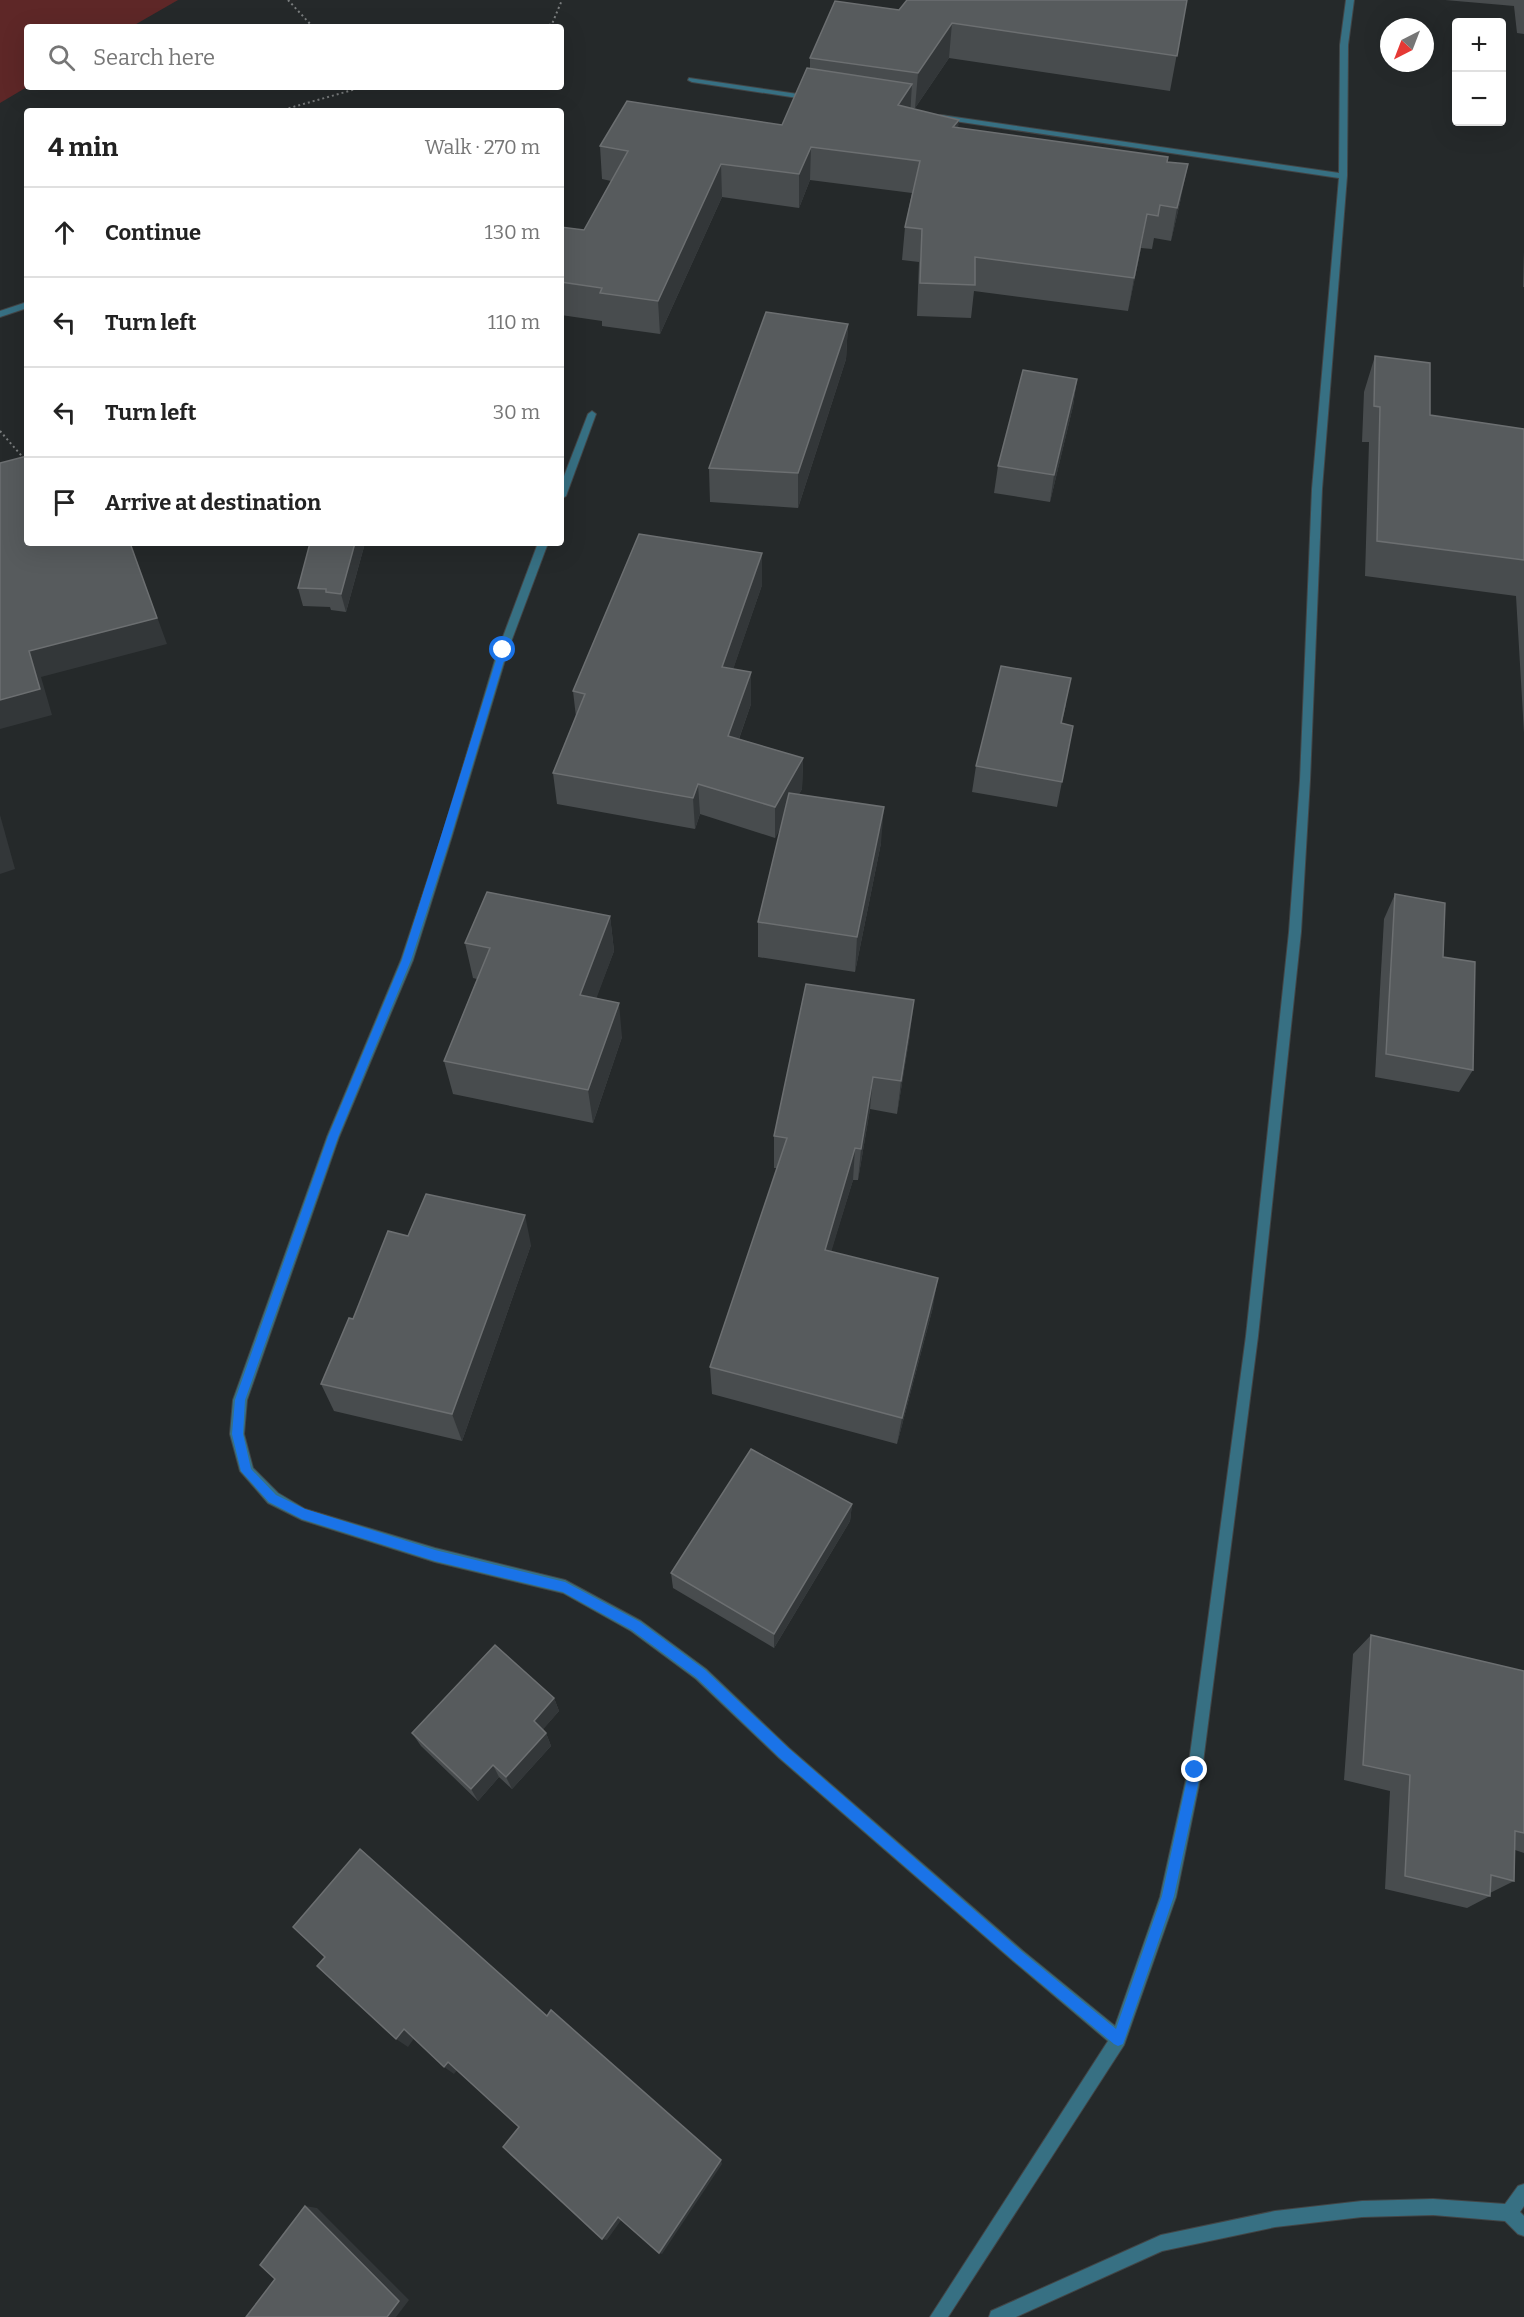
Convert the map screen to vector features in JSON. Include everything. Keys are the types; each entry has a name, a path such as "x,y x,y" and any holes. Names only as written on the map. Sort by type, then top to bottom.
{"street":[{"path":"938,2317 1118,2040 1168,1896 1195,1770 1252,1336 1295,932 1305,769 1317,489 1343,176 1344,45 1350,0"},
{"path":"692,80 821,99"},
{"path":"926,114 1343,176"},
{"path":"0,314 24,306"},
{"path":"564,488 592,414"},
{"path":"542,546 503,650 407,960 333,1137 240,1400 237,1434 247,1471 273,1498 302,1514 435,1555 565,1587 636,1626 701,1674 784,1753 1118,2040"},
{"path":"1509,2213 1524,2192"},
{"path":"997,2317 1161,2243 1275,2219 1362,2209 1433,2207 1509,2213 1524,2229"}],"path":[{"path":"288,0 310,24"},
{"path":"552,24 562,0"},
{"path":"289,108 352,90"},
{"path":"0,431 24,459"}],"shaded area":[{"path":"0,0 178,0 136,24 24,24 24,89 0,103"}],"building":[{"path":"907,0 1187,0 1177,56 952,23 918,73 810,58 835,1 899,10"},
{"path":"807,68 912,84 898,105 959,120 953,127 1168,157 1167,162 1188,164 1177,208 1160,205 1158,216 1147,214 1134,278 975,257 975,285 920,283 922,229 905,227 920,161 811,147 799,174 721,164 658,301 600,293 602,288 564,282 564,227 584,230 628,151 600,146 627,101 782,125"},
{"path":"766,312 848,324 798,473 709,468"},
{"path":"1375,356 1430,363 1430,415 1524,429 1524,560 1377,541 1380,407 1374,406"},
{"path":"1023,370 1077,379 1054,475 998,466"},
{"path":"24,457 24,546 131,546 157,618 29,651 40,689 0,700 0,463"},
{"path":"639,534 762,553 722,667 751,672 728,736 803,758 775,807 698,784 693,798 553,773 585,694 573,691"},
{"path":"309,546 354,546 341,594 326,592 326,589 298,588"},
{"path":"1001,666 1071,678 1061,723 1073,726 1062,782 976,766"},
{"path":"789,793 884,807 857,937 758,922"},
{"path":"487,892 610,916 580,995 619,1003 588,1090 444,1061 490,948 465,943"},
{"path":"1395,894 1445,903 1443,957 1475,962 1473,1070 1386,1054"},
{"path":"806,984 914,1000 901,1081 873,1077 861,1149 855,1148 825,1250 938,1278 902,1418 710,1367 787,1138 774,1136"},
{"path":"426,1194 525,1215 452,1414 321,1384 349,1318 353,1319 388,1231 408,1236"},
{"path":"751,1449 852,1504 774,1634 671,1573"},
{"path":"1371,1635 1524,1671 1524,1833 1515,1831 1514,1881 1491,1875 1490,1896 1405,1876 1410,1775 1363,1765"},
{"path":"495,1645 554,1698 534,1721 546,1733 506,1777 493,1765 471,1789 412,1733"},
{"path":"360,1849 547,2016 551,2010 721,2160 659,2253 618,2217 602,2239 503,2147 519,2127 448,2062 444,2067 404,2029 396,2039 317,1966 325,1957 293,1927"},
{"path":"305,2206 399,2301 387,2317 246,2317 275,2279 260,2265"}],"route":[{"path":"503,650 407,960 333,1137 240,1400 237,1434 247,1471 273,1498 302,1514 435,1555 565,1587 636,1626 701,1674 784,1753 1118,2040 1168,1896 1195,1770"}]}
